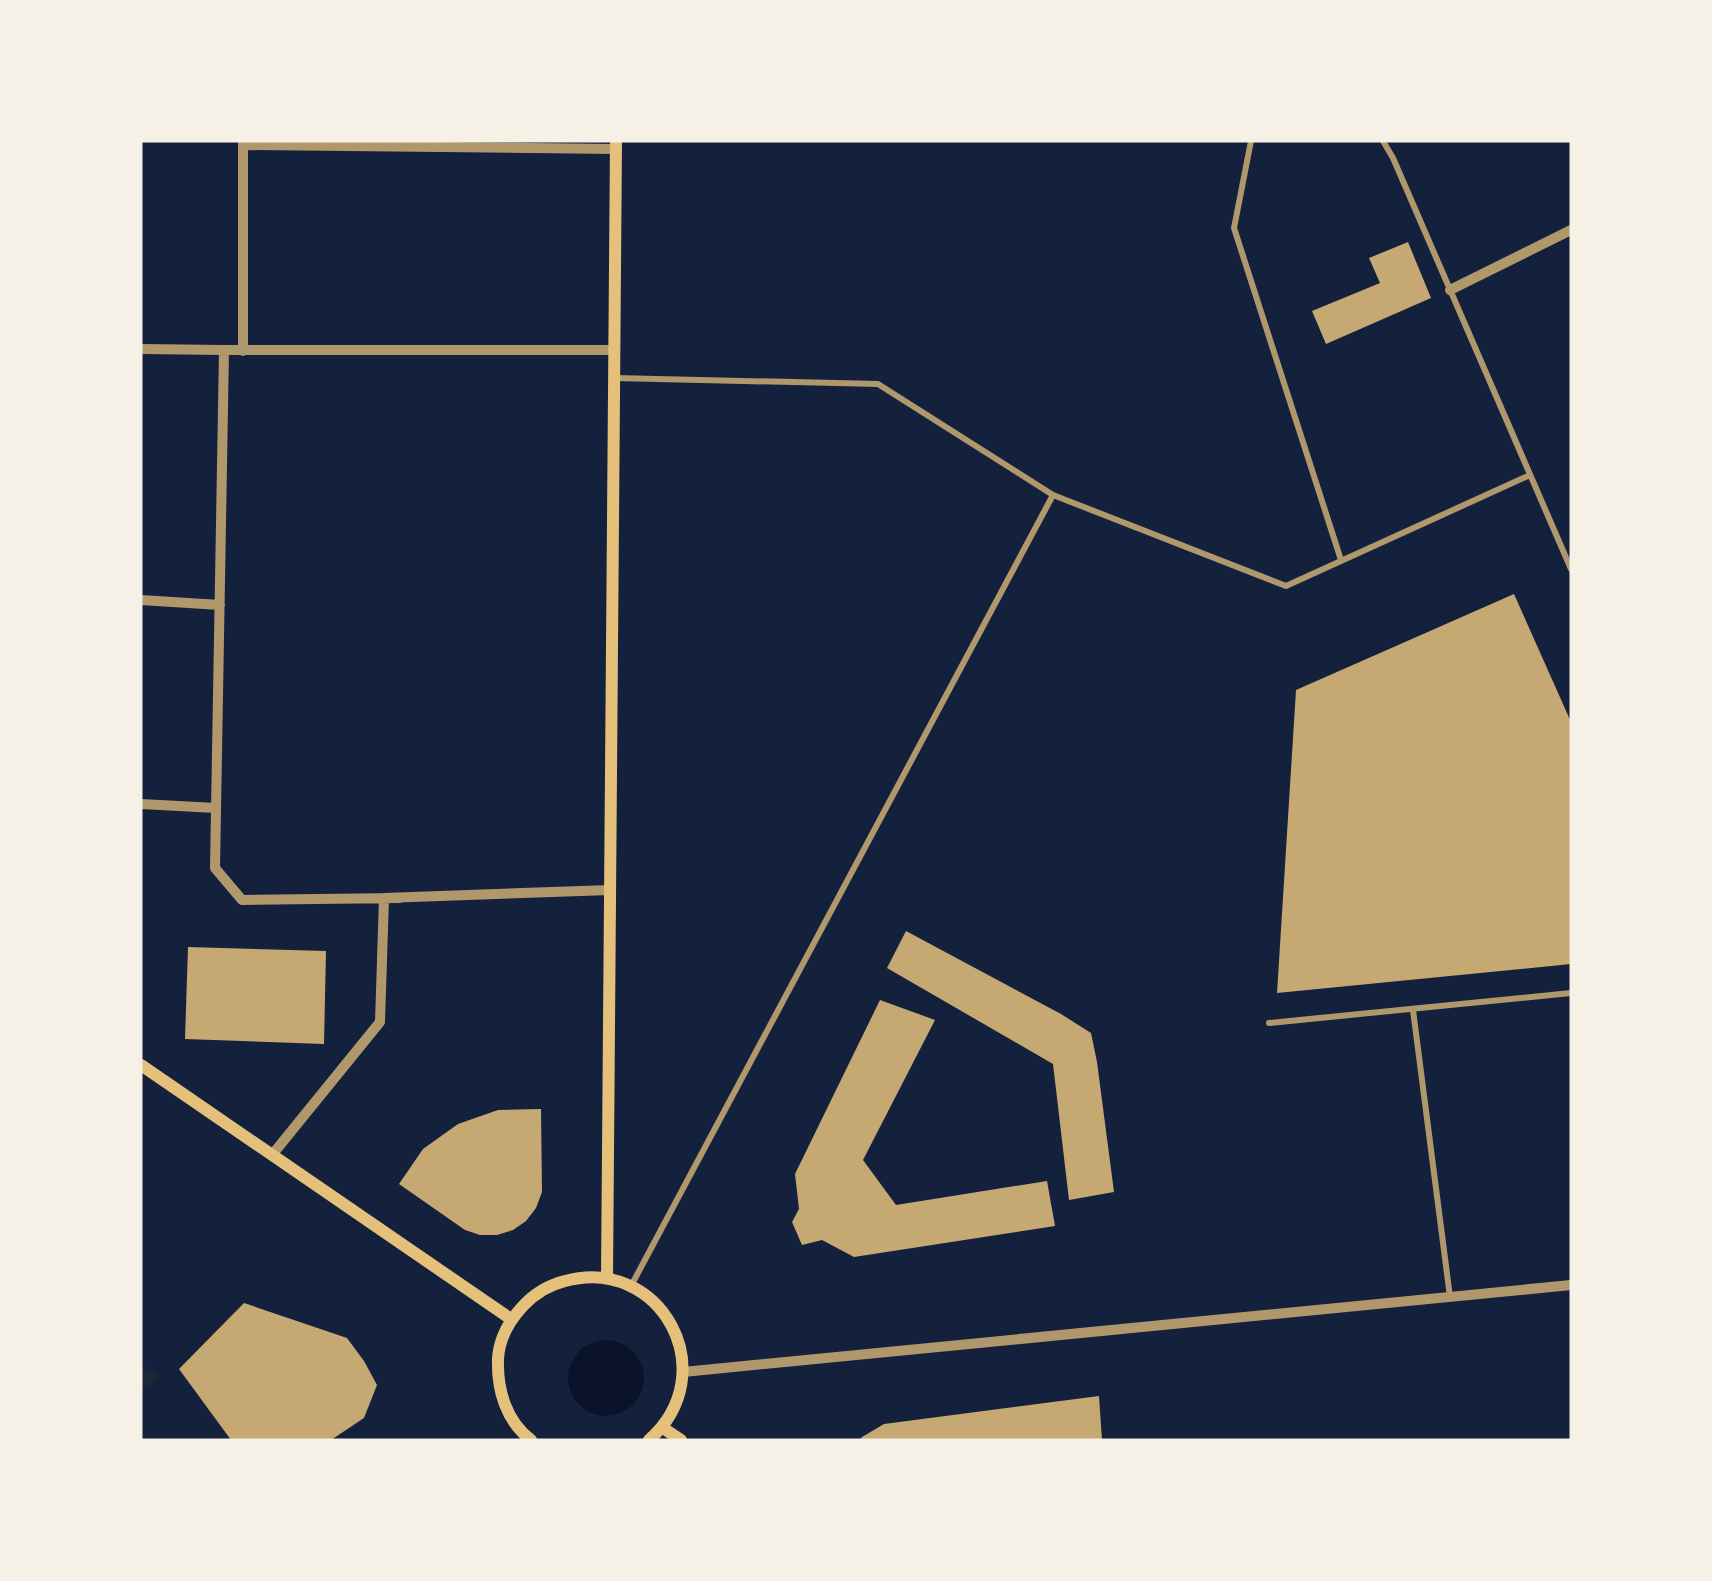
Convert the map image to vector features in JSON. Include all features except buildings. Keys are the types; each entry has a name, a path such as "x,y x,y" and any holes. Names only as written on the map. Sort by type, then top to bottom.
{"main road":[{"path":"607,1278 616,145"},
{"path":"141,1065 511,1319"},
{"path":"523,1438 506,1408 497,1379 499,1348 511,1319 529,1299 552,1284 579,1277 607,1278 631,1286 653,1301 670,1322 680,1346 683,1372 678,1402 663,1428 649,1440"},
{"path":"663,1428 681,1440"}],"street":[{"path":"1251,141 1234,228 1341,560"},
{"path":"1383,141 1393,158 1571,569"},
{"path":"243,351 243,143 616,145"},
{"path":"1450,290 1571,230"},
{"path":"141,349 614,350"},
{"path":"224,350 215,868 242,900 400,898 610,890"},
{"path":"614,378 878,384 1053,495 1286,586 1530,475"},
{"path":"631,1286 1053,495"},
{"path":"141,600 220,605"},
{"path":"141,804 216,808"},
{"path":"272,1155 380,1022 384,898 400,898"},
{"path":"1269,1023 1571,993"},
{"path":"1413,1010 1450,1297"},
{"path":"683,1372 1571,1285"}],"shaded area":[{"path":"599,1340 613,1340 627,1346 638,1357 644,1371 641,1393 633,1405 613,1416 599,1416 585,1410 574,1399 568,1385 568,1371 574,1357 585,1346"},
{"path":"141,1364 160,1377 141,1390"}]}
